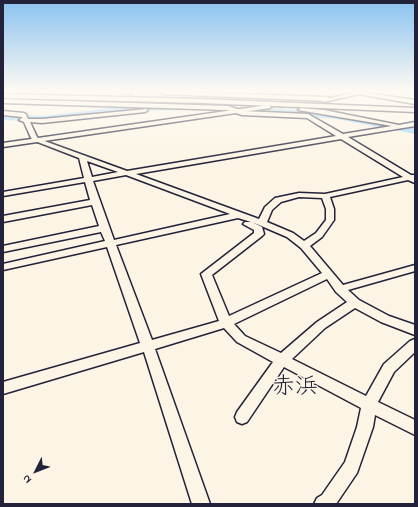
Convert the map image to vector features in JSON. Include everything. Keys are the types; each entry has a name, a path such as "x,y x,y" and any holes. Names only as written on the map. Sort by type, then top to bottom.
{"main road":[{"path":"3,146 211,116"}],"street":[{"path":"21,116 26,118 34,138 38,140 234,216 259,229 258,234 206,274 226,323 241,338 415,428"},
{"path":"3,119 26,118 48,120 88,116"},
{"path":"302,116 308,116 413,178"},
{"path":"345,116 404,126"},
{"path":"3,194 415,124"},
{"path":"82,157 87,180 148,346 201,504"},
{"path":"262,223 268,209 278,200 299,195 325,196 413,178"},
{"path":"304,246 319,235 330,220 330,209 325,196"},
{"path":"3,219 95,202"},
{"path":"3,267 234,216 262,223 290,235 304,246 340,289 355,303 385,319 415,330"},
{"path":"3,249 104,228"},
{"path":"340,289 415,268"},
{"path":"3,388 226,323 329,274"},
{"path":"242,417 282,360 321,326 355,303"},
{"path":"323,504 328,501 350,467 365,427 369,404 389,368 415,344"}],"waterway":[{"path":"3,117 43,119 71,116"},
{"path":"331,116 415,131"}],"district":[{"name":"赤浜","path":"295,389"}]}
